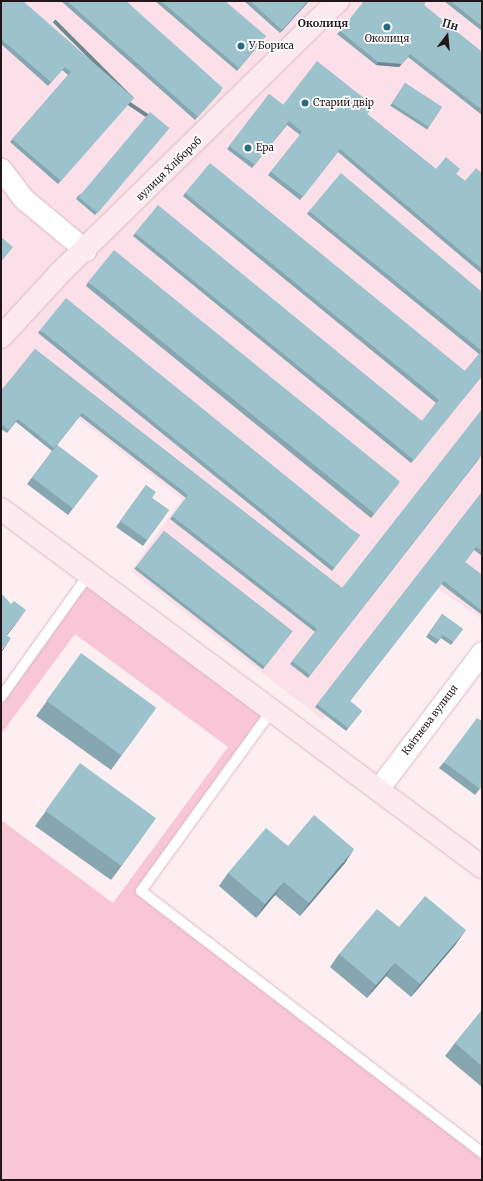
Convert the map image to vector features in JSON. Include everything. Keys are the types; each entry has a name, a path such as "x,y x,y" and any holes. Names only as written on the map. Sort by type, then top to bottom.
{"street":[{"name":"вулиця Хлібороб","path":"1,337 15,319 338,1"},
{"path":"1,169 24,200 85,250"},
{"path":"1,509 482,867"},
{"name":"Квітнева вулиця","path":"378,789 482,652"}],"lane":[{"path":"1,697 89,574"},
{"path":"272,710 141,891 482,1153"}],"shaded area":[{"path":"1,1 482,1 482,619 427,581 323,720 131,571 182,499 56,401 1,409"},
{"path":"89,574 272,710 141,891 482,1153 482,1180 1,1180 1,820 113,903 228,747 75,634 1,734 1,697"}],"building":[{"path":"1,1 23,1 134,98 61,181 12,139 71,72 65,67 51,82 1,39"},
{"path":"67,1 126,1 223,88 198,117"},
{"path":"161,1 225,1 266,36 239,68"},
{"path":"250,1 308,1 282,30"},
{"path":"364,1 425,1 426,2 424,5 482,52 482,110 410,54 402,64 378,62 340,31"},
{"path":"450,1 478,1 481,3 482,1 482,26"},
{"path":"317,61 374,106 367,114 436,169 446,157 460,169 456,174 465,181 476,168 482,173 482,269 340,149 303,197 271,172 302,132 289,121 255,165 229,146 269,94 283,105"},
{"path":"405,83 442,107 429,127 392,103"},
{"path":"150,112 169,128 98,213 79,197"},
{"path":"210,163 465,371 482,351 482,376 414,460 135,233 158,205 422,421 439,400 185,193"},
{"path":"341,173 482,292 482,351 309,211"},
{"path":"1,237 13,247 1,262"},
{"path":"114,250 400,482 374,513 88,282"},
{"path":"66,298 360,536 334,568 40,330"},
{"path":"35,349 342,588 482,409 482,454 310,675 292,661 317,629 172,516 188,495 82,413 54,448 18,419 9,430 1,424 1,391"},
{"path":"57,445 98,476 73,508 32,478"},
{"path":"146,485 156,492 152,498 169,510 147,540 120,521"},
{"path":"482,492 482,551 476,547 465,562 482,575 482,611 444,581 350,701 362,711 348,728 317,704"},
{"path":"164,531 292,631 265,667 136,566"},
{"path":"1,593 11,604 14,601 26,610 6,635 11,638 3,648 1,647"},
{"path":"442,614 463,629 453,642 443,635 439,640 429,634"},
{"path":"81,653 156,708 122,755 46,701"},
{"path":"477,718 482,721 482,786 480,789 444,762"},
{"path":"80,763 156,818 121,866 45,811"},
{"path":"314,815 354,849 309,903 284,882 265,904 228,873 266,828 288,846"},
{"path":"425,896 466,930 420,984 395,963 376,985 339,954 377,909 399,927"},
{"path":"482,1010 482,1066 455,1043"}],"place":[{"name":"Околиця","path":"387,27"},
{"name":"У Бориса","path":"241,46"},
{"name":"Старий двір","path":"305,103"},
{"name":"Ера","path":"248,148"}],"district":[{"name":"Околиця","path":"323,23"}]}
